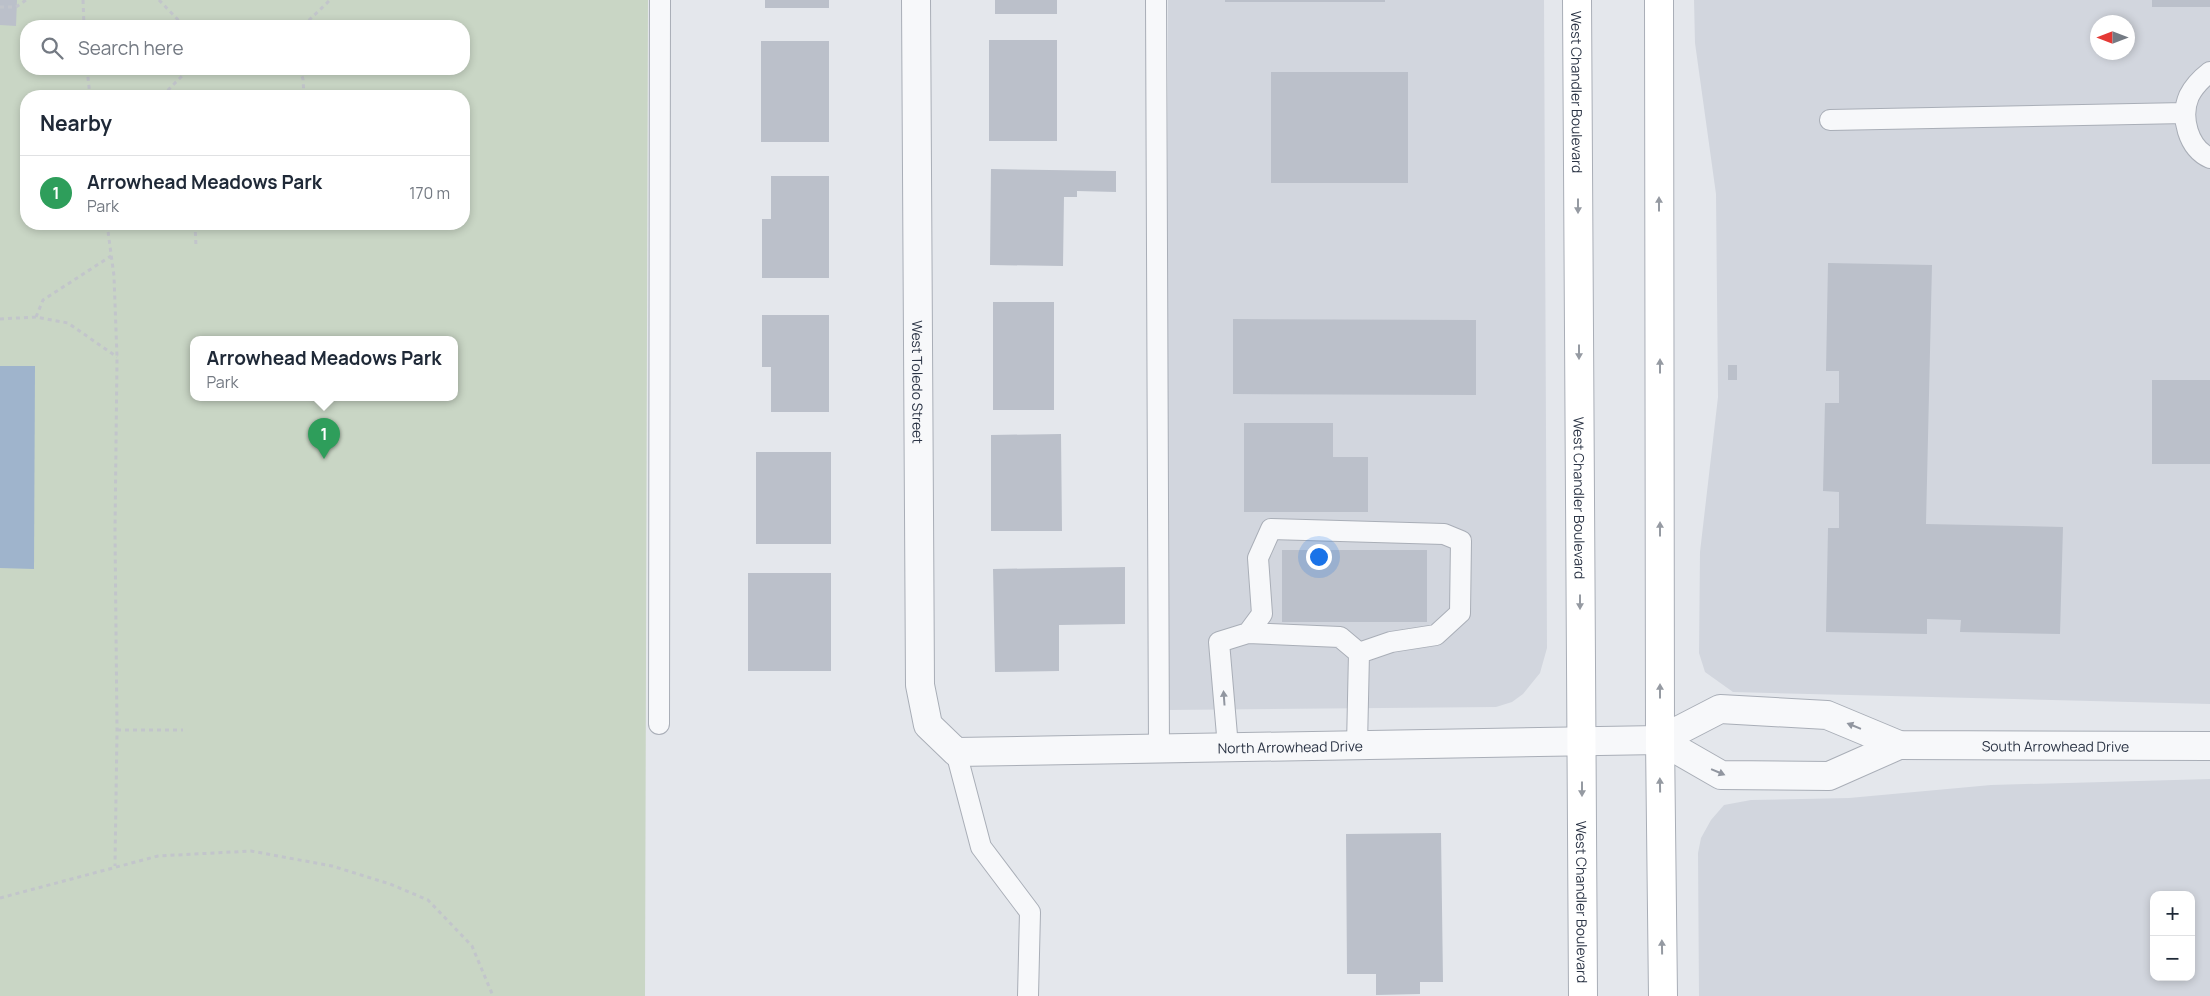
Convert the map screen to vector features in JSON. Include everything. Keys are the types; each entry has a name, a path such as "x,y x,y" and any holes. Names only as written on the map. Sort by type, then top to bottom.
{"main road":[{"name":"West Chandler Boulevard","path":"1577,0 1583,996"},
{"path":"1659,0 1662,996"}],"street":[{"name":"West Toledo Street","path":"916,0 920,685 928,725 956,752"},
{"name":"South Arrowhead Drive","path":"1623,740 1660,740 1720,709 1827,715 1899,745 2210,746"},
{"name":"North Arrowhead Drive","path":"956,752 1623,740"},
{"name":"South Arrowhead Drive","path":"1660,740 1721,775 1829,776 1899,745"}],"lane":[{"path":"658,724 660,0"},
{"path":"1156,0 1159,749"},
{"path":"2210,72 2198,82 2189,96 2185,113 2187,129 2194,144 2210,158"},
{"path":"1830,120 2185,113"},
{"path":"1248,632 1262,614 1258,558 1271,529 1444,534 1461,541 1460,613 1436,635 1391,642 1359,653"},
{"path":"1228,747 1219,642 1248,632 1340,637 1359,653"},
{"path":"1357,745 1359,653"},
{"path":"956,752 981,846 1030,912 1028,996"}],"path":[{"path":"0,7 16,7 26,0"},
{"path":"83,0 84,20"},
{"path":"159,0 178,20"},
{"path":"310,20 330,0"},
{"path":"88,75 89,90"},
{"path":"168,90 183,75"},
{"path":"301,75 304,90"},
{"path":"108,230 118,357 115,531 118,730 115,866"},
{"path":"195,230 196,246"},
{"path":"36,317 43,300 111,256"},
{"path":"0,319 36,317 68,323 118,357"},
{"path":"118,730 183,730"},
{"path":"0,898 158,856 251,851 332,866 390,884 428,900 472,946 493,996"}],"shaded area":[{"path":"1168,0 1544,0 1547,648 1540,673 1523,694 1512,702 1496,707 1168,710"},
{"path":"1694,0 2210,0 2210,704 1733,692 1705,672 1699,653 1700,552 1718,397 1716,194 1695,43"},
{"path":"2210,779 2210,996 1699,996 1698,853 1701,838 1711,820 1724,805 1751,800 1849,798 1991,785"}],"green space":[{"path":"0,0 648,0 645,996 0,996"}],"water":[{"path":"0,366 35,366 34,569 0,568"}],"building":[{"path":"0,0 17,0 16,26 0,25"},
{"path":"765,0 829,0 829,8 765,8"},
{"path":"995,0 1057,0 1057,14 995,14"},
{"path":"1225,0 1385,0 1385,2 1225,2"},
{"path":"2152,0 2210,0 2210,7 2152,7"},
{"path":"989,40 1057,40 1057,141 989,141"},
{"path":"761,41 829,41 829,142 761,142"},
{"path":"1271,72 1408,72 1408,183 1271,183"},
{"path":"991,169 1116,171 1116,192 1077,191 1077,197 1064,197 1063,266 990,265"},
{"path":"771,176 829,176 829,278 762,278 762,219 771,219"},
{"path":"1828,263 1932,265 1926,524 2063,527 2060,634 1960,632 1961,620 1927,619 1927,634 1826,632 1828,528 1839,528 1839,492 1823,491 1825,403 1839,403 1839,371 1826,371"},
{"path":"993,302 1054,302 1054,410 993,410"},
{"path":"762,315 829,315 829,412 771,412 771,367 762,367"},
{"path":"1233,319 1476,320 1476,395 1233,394"},
{"path":"1728,365 1737,365 1737,380 1728,380"},
{"path":"2152,380 2210,380 2210,464 2152,464"},
{"path":"1244,423 1333,423 1333,457 1368,457 1368,512 1244,512"},
{"path":"1061,434 1062,531 991,531 991,435"},
{"path":"756,452 831,452 831,544 756,544"},
{"path":"1282,550 1427,550 1427,622 1282,622"},
{"path":"1125,567 1125,624 1059,625 1059,671 995,672 993,569"},
{"path":"748,573 831,573 831,671 748,671"},
{"path":"1441,833 1443,982 1420,982 1420,994 1376,995 1376,974 1347,974 1346,834"}],"place":[{"name":"Arrowhead Meadows Park","path":"324,459"}]}
